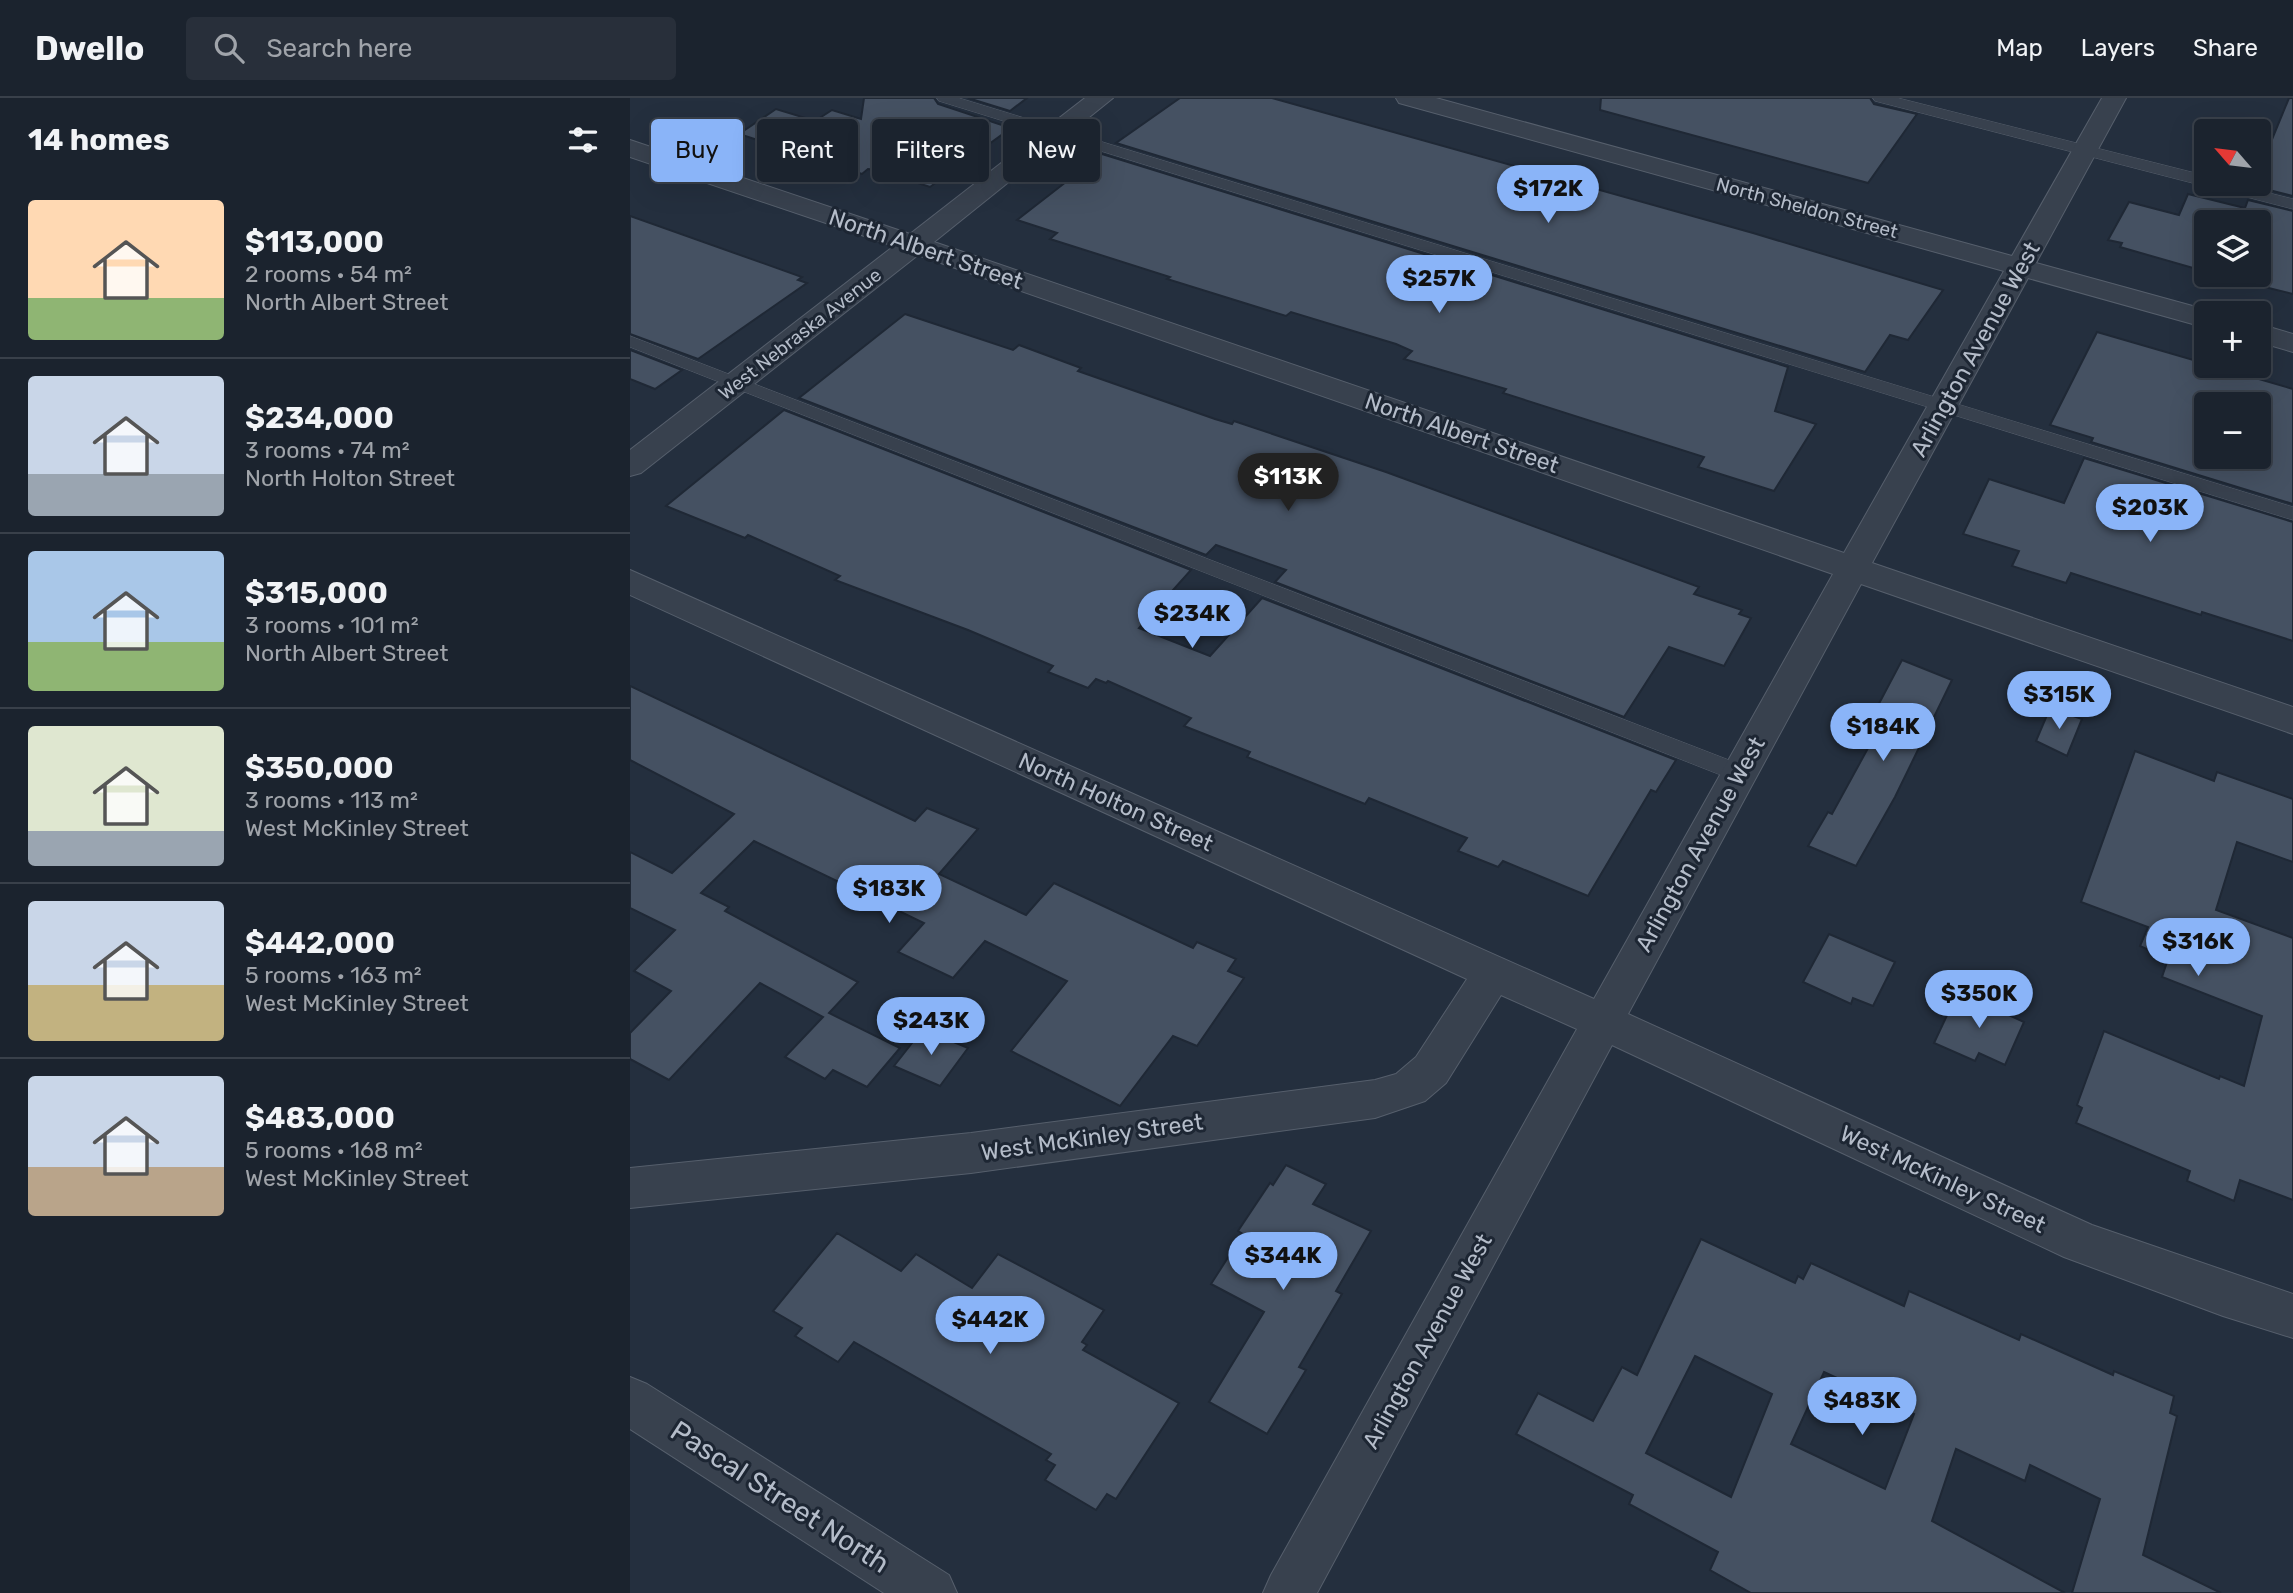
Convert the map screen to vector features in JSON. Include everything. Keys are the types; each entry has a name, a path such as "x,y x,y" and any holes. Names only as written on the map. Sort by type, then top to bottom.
{"street":[{"name":"West Nebraska Avenue","path":"1075,119 1101,98"},
{"name":"North Sheldon Street","path":"1408,98 2194,315"},
{"name":"Arlington Avenue West","path":"1289,1593 1602,1021 2114,98"},
{"name":"North Albert Street","path":"630,148 2293,721"},
{"name":"West Nebraska Avenue","path":"630,466 1003,175"},
{"path":"2271,337 2293,343"},
{"name":"North Holton Street","path":"630,581 1493,974 1602,1021"},
{"name":"West McKinley Street","path":"630,1188 971,1153 1375,1099 1410,1088 1430,1070 1493,974"},
{"name":"West McKinley Street","path":"1602,1021 2080,1242 2223,1294 2293,1316"},
{"name":"Pascal Street North","path":"630,1401 930,1593"}],"lane":[{"path":"944,98 1012,119"},
{"path":"1880,98 2194,178"},
{"path":"1100,146 2293,514"},
{"path":"2262,196 2293,204"},
{"path":"630,341 1739,773"}],"building":[{"path":"864,98 934,98 938,104 984,119 872,119 872,169 862,174 858,173 858,119 818,119 832,110 861,119"},
{"path":"968,98 1027,98 1010,111"},
{"path":"1180,98 1272,98 1753,233 1943,290 1908,340 1890,335 1865,372 1116,143"},
{"path":"1601,98 1870,98 1874,104 1917,114 1868,183 1600,110"},
{"path":"2289,98 2293,98 2293,196 2272,191 2272,139"},
{"path":"776,109 808,119 761,119"},
{"path":"989,121 1003,125 1003,134 989,144"},
{"path":"757,122 757,140 743,135 743,131"},
{"path":"1100,156 1788,367 1775,411 1816,424 1774,491 1698,467 1704,457 1503,393 1506,389 1404,359 1412,351 1396,344 1291,312 1286,316 1167,279 1170,277 1050,239 1057,233 1017,220 1066,182 1100,182"},
{"path":"915,182 937,182 930,187"},
{"path":"2188,194 2245,208 2248,200 2293,211 2293,294 2265,287 2271,287 2271,210 2194,210 2194,268 2120,247 2122,243 2108,240 2129,202 2179,215"},
{"path":"630,216 802,277 798,280 807,283 698,359 630,334"},
{"path":"905,314 1013,350 1019,345 1081,368 1078,371 1215,419 1232,424 1234,421 1386,472 1699,587 1694,594 1742,610 1739,614 1751,618 1724,666 1669,647 1624,717 1275,582 1286,570 1216,545 1206,555 799,398"},
{"path":"2097,332 2194,360 2194,378 2255,378 2293,389 2293,504 2091,442 2093,438 2050,425"},
{"path":"630,350 682,370 655,389 630,379"},
{"path":"784,410 1191,570 1139,628 1210,656 1262,598 1676,760 1656,792 1651,790 1588,896 1503,861 1498,867 1458,851 1467,838 1369,798 1365,804 1247,757 1250,752 1184,726 1191,718 1108,681 1106,683 1096,679 1088,688 1048,672 1053,666 968,630 835,580 840,576 748,535 745,538 666,506"},
{"path":"2084,458 2293,522 2293,641 2071,573 2066,583 2012,566 2019,551 1963,534 1989,479 2064,503"},
{"path":"1902,660 1952,680 1895,797 1856,866 1808,846 1828,812 1832,814 1885,717 1874,713"},
{"path":"630,686 915,821 927,808 978,829 939,874 1026,915 1054,883 1193,948 1197,942 1236,959 1228,971 1244,978 1197,1046 1173,1036 1120,1106 1011,1051 1067,981 985,941 953,978 898,952 924,923 754,841 701,893 729,907 725,911 858,982 829,1013 900,1048 867,1087 833,1070 825,1079 785,1057 823,1017 760,983 669,1080 630,1059 630,1033 671,991 634,971 675,930 630,908 630,852 672,873 734,814 630,760"},
{"path":"2050,708 2082,719 2067,756 2036,741"},
{"path":"2135,751 2214,781 2217,772 2293,799 2293,862 2237,842 2216,910 2293,938 2293,1200 2240,1180 2234,1201 2187,1181 2190,1171 2076,1123 2082,1108 2077,1105 2104,1031 2219,1079 2220,1076 2244,1086 2262,1016 2162,977 2168,959 2140,946 2148,927 2081,902"},
{"path":"1829,934 1895,962 1873,1006 1853,998 1851,1004 1803,982"},
{"path":"1958,992 2024,1022 2005,1065 1979,1053 1975,1061 1934,1043"},
{"path":"923,1029 968,1048 940,1086 894,1066"},
{"path":"1286,1165 1326,1184 1313,1204 1371,1231 1336,1291 1342,1294 1299,1367 1306,1370 1267,1434 1209,1402 1264,1312 1211,1284 1243,1234 1238,1231 1270,1183 1273,1185"},
{"path":"837,1233 901,1271 916,1254 972,1288 998,1254 1104,1310 1082,1342 1087,1345 1083,1350 1179,1403 1116,1499 1107,1494 1096,1510 1045,1480 1055,1465 1046,1460 1051,1454 854,1342 838,1362 795,1336 802,1328 773,1311"},
{"path":"1701,1239 1795,1283 1798,1276 1803,1279 1811,1263 1904,1306 1909,1291 2019,1340 2021,1334 2113,1375 2114,1371 2174,1396 2170,1413 2177,1416 2143,1555 2221,1593 2072,1593 2100,1499 2030,1465 2025,1481 1956,1449 1932,1521 2065,1593 1751,1593 1710,1570 1718,1552 1629,1504 1633,1495 1516,1434 1538,1393 1593,1421 1622,1367 1637,1375","holes":["1695,1356 1772,1394 1731,1497 1646,1453","1824,1372 1914,1414 1885,1489 1791,1444"]}]}
